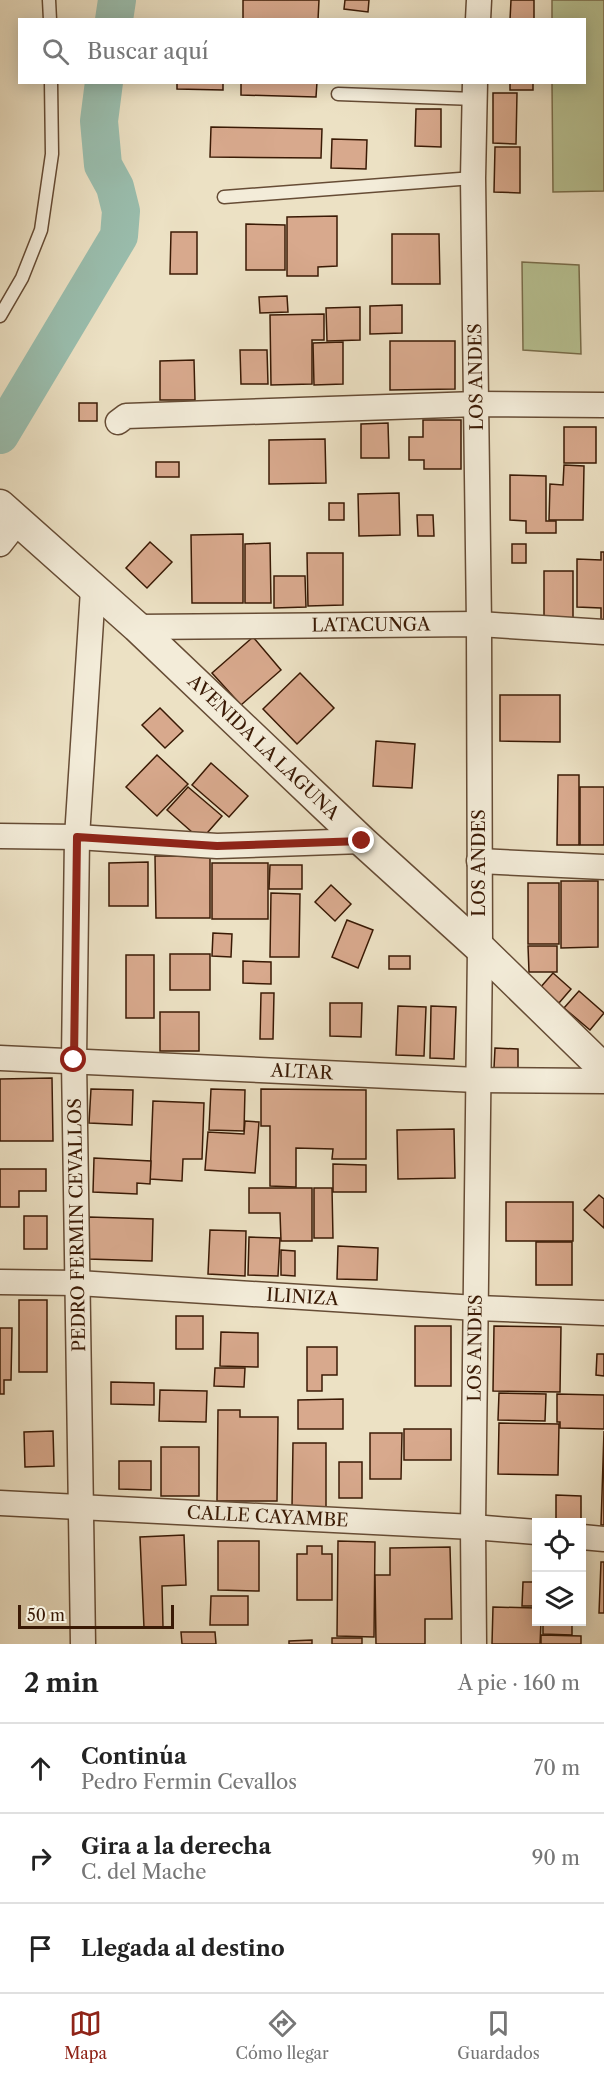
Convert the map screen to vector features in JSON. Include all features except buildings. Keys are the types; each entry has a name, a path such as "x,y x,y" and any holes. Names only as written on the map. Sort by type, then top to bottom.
{"street":[{"path":"478,18 479,0"},
{"name":"LOS ANDES","path":"474,1644 473,1527 480,948 477,404 473,178 475,91"},
{"path":"118,422 126,416 477,404 604,405"},
{"name":"AVENIDA LA LAGUNA","path":"6,523 137,627 362,841 480,948 604,1069"},
{"name":"PEDRO FERMIN CEVALLOS","path":"83,1644 74,1060 77,837 93,590"},
{"name":"LATACUNGA","path":"137,627 479,624 604,632"},
{"path":"0,836 77,837 217,846 362,841"},
{"path":"479,861 604,867"},
{"name":"ALTAR","path":"0,1058 477,1080 604,1081"},
{"name":"ILINIZA","path":"0,1282 78,1283 476,1308 604,1313"},
{"name":"CALLE CAYAMBE","path":"0,1503 473,1527 532,1533"},
{"path":"586,1537 604,1539"}],"lane":[{"path":"49,0 50,18"},
{"path":"0,316 22,278 41,230 52,154 51,84"},
{"path":"338,94 475,91"},
{"path":"224,197 473,178"}],"green space":[{"path":"552,0 604,0 604,191 553,192 552,84 586,84 586,18 552,18"},
{"path":"522,262 579,265 581,354 523,350"}],"waterway":[{"path":"114,18 117,0"},
{"path":"0,435 119,236 121,211 115,187 103,165 99,121 104,84"}],"route":[{"path":"74,1060 77,837 217,846 362,841"}]}
